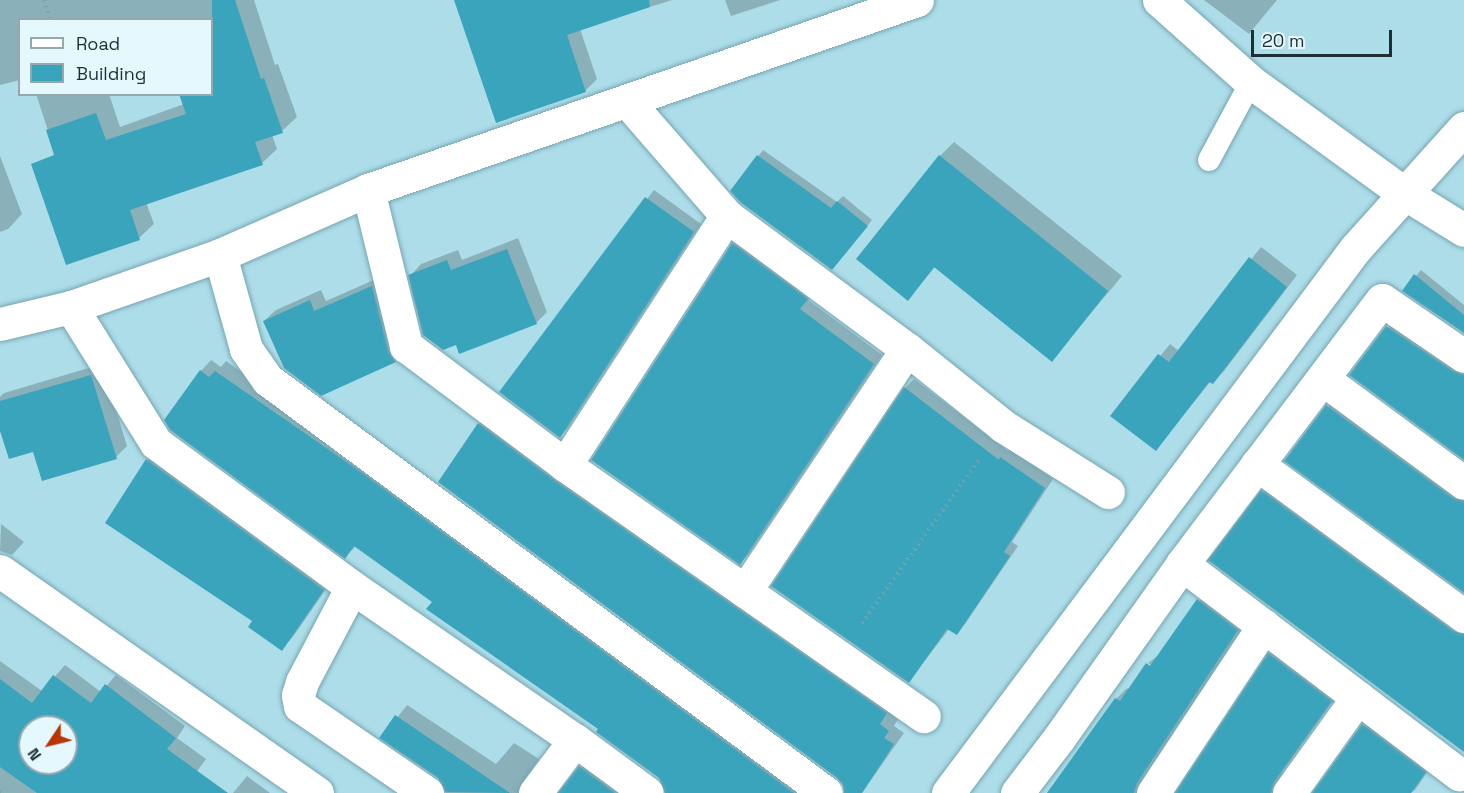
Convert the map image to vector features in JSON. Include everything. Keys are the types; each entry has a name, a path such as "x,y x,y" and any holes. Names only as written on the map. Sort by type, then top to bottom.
{"street":[{"path":"0,324 71,307 220,255 368,190 917,0"},
{"path":"1159,0 1251,82 1404,192 1464,230"},
{"path":"627,101 727,216 907,349 1003,426 1108,492"},
{"path":"948,793 1355,249 1464,128"},
{"path":"368,190 406,346 565,465 924,716"},
{"path":"565,465 727,216"},
{"path":"220,255 246,350 268,380 826,793"},
{"path":"1020,792 1182,564 1382,300 1464,356"},
{"path":"71,307 156,443 352,587 575,740 647,793"},
{"path":"745,591 907,349"},
{"path":"1323,379 1464,483"},
{"path":"1257,464 1464,616"},
{"path":"1182,564 1459,774"},
{"path":"0,571 317,793"},
{"path":"352,587 302,682 298,695 300,706 427,793"},
{"path":"1153,793 1264,625"},
{"path":"1289,793 1358,697"},
{"path":"535,793 575,740"}],"lane":[{"path":"1209,160 1251,82"}],"path":[{"path":"44,0 49,18"},
{"path":"837,657 1003,426"},
{"path":"0,790 4,793"}],"building":[{"path":"212,0 235,0 261,79 264,78 283,133 255,142 263,165 130,210 140,240 66,265 31,164 54,155 46,130 96,113 106,140 186,114 180,96 213,96"},
{"path":"454,0 649,0 650,7 567,35 586,92 496,123"},
{"path":"757,155 831,208 837,201 868,226 832,270 740,202 730,191"},
{"path":"939,155 1108,291 1052,362 934,267 908,301 856,259"},
{"path":"645,197 694,232 560,438 499,392"},
{"path":"732,243 808,299 800,309 874,364 740,565 591,460"},
{"path":"507,249 537,324 459,354 456,345 443,350 423,335 408,275 447,260 451,270"},
{"path":"1249,257 1287,287 1213,384 1209,382 1156,451 1110,416 1158,354 1169,362"},
{"path":"1414,274 1464,315 1464,333 1402,291"},
{"path":"372,286 388,350 396,362 321,396 284,368 263,321 310,300 314,311"},
{"path":"1386,326 1453,371 1464,375 1464,460 1349,375"},
{"path":"200,370 209,377 215,371 361,472 794,793 665,793 659,778 596,732 598,729 426,609 432,602 354,546 345,559 170,430 164,420"},
{"path":"91,375 117,459 42,481 33,452 9,459 0,431 0,401"},
{"path":"904,387 999,460 1000,457 1045,488 1004,552 1010,556 957,635 947,629 909,683 771,586"},
{"path":"1326,405 1453,498 1464,501 1464,593 1284,461"},
{"path":"478,423 554,480 887,713 880,724 889,731 884,738 894,744 862,793 844,793 843,785 837,778 438,482"},
{"path":"146,459 324,590 282,651 248,627 252,621 105,523"},
{"path":"1261,490 1453,631 1464,634 1464,752 1208,560"},
{"path":"1197,599 1238,630 1137,783 1134,793 1047,793 1115,698 1120,701 1146,663 1150,666"},
{"path":"1268,653 1332,701 1274,782 1271,793 1175,793"},
{"path":"53,675 91,703 105,684 176,738 167,749 228,793 37,793 0,767 0,679 32,703"},
{"path":"395,715 510,793 445,792 438,778 379,738"},
{"path":"1362,724 1426,772 1411,793 1312,793"},
{"path":"579,766 615,793 558,793"}]}
